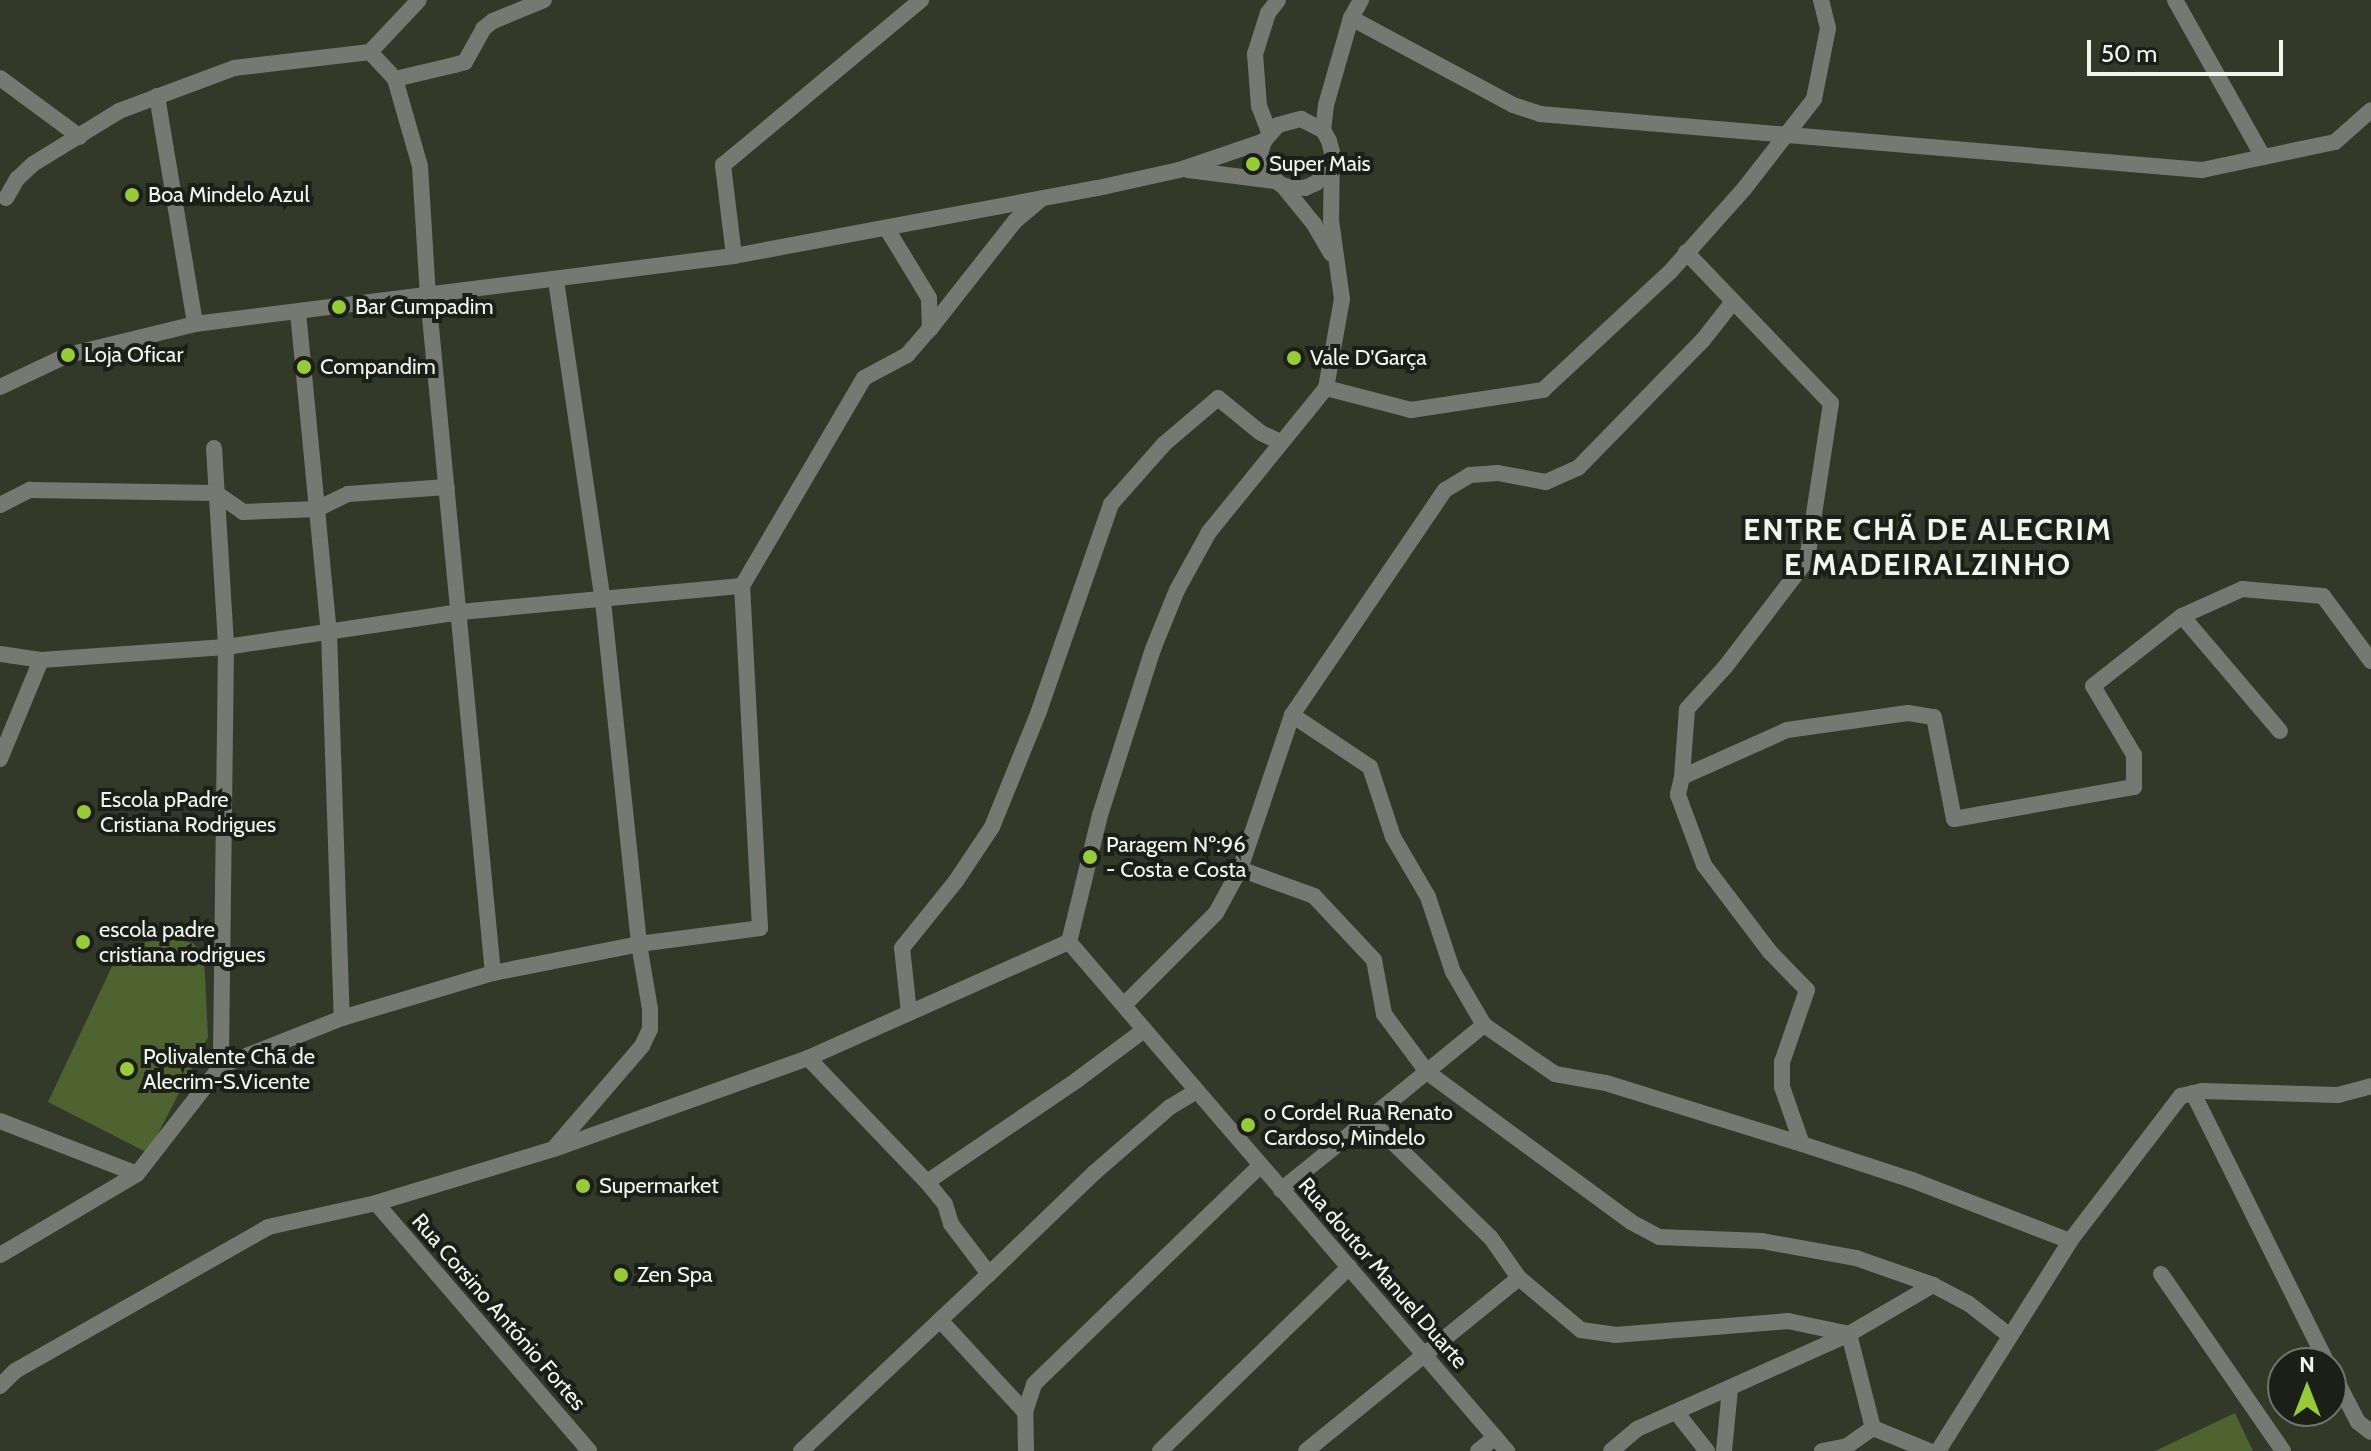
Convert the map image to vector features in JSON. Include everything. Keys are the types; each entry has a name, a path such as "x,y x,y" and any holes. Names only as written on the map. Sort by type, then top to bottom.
{"street":[{"path":"6,198 17,179 33,164 119,111 234,68 370,52 419,0"},
{"path":"395,79 465,62 483,29 493,21 544,0"},
{"path":"734,256 723,165 921,0"},
{"path":"1278,0 1268,13 1255,54 1259,106 1267,136 1262,163 1314,224 1334,258"},
{"path":"0,1386 15,1371 268,1227 376,1203 554,1149 808,1058 1069,942 1100,815 1153,649 1177,590 1209,532 1326,388 1342,299 1334,258 1332,152 1323,130 1326,105 1351,18 1361,0"},
{"path":"1326,388 1411,410 1543,390 1608,332 1686,252 1814,99 1828,28 1821,0"},
{"path":"2175,0 2263,157"},
{"path":"1351,18 1513,105 1540,114 2202,170 2335,142 2371,110"},
{"path":"370,52 395,79 420,166 428,296 493,973"},
{"path":"0,78 80,137"},
{"path":"157,96 195,324"},
{"path":"0,387 68,355 195,324 734,256 887,229 1179,170 1267,136 1289,120 1301,119 1323,130"},
{"path":"1179,170 1305,188 1316,183 1330,164"},
{"path":"0,1255 137,1174 221,1066 342,1018 493,973 639,944 760,928 742,586 864,378 907,355 1015,221 1041,199"},
{"path":"887,229 929,298 930,329"},
{"path":"1686,252 1831,403 1807,560 1726,666 1687,709 1678,795 1704,865 1770,952 1807,990 1782,1062 1782,1087 1802,1144"},
{"path":"554,1149 642,1046 650,1029 603,601 556,280"},
{"path":"1124,1005 1216,913 1240,869 1292,715 1445,490 1470,475 1498,473 1546,482 1578,468 1703,340 1732,303"},
{"path":"298,312 329,633 342,1018"},
{"path":"909,1013 902,948 956,881 992,827 1039,711 1111,504 1164,444 1218,398 1261,433 1280,442"},
{"path":"214,448 226,647 221,1066"},
{"path":"0,505 30,490 216,493 243,512 317,509 348,494 447,487"},
{"path":"0,654 41,660 226,647 460,612 742,586"},
{"path":"1682,777 1787,730 1908,713 1934,717 1954,819 2134,787 2134,755 2093,686 2182,616 2242,589 2323,596 2371,661"},
{"path":"2182,616 2280,731"},
{"path":"0,759 41,660"},
{"path":"1292,715 1370,767 1393,837 1428,897 1453,972 1484,1025 1555,1074 1606,1083 1802,1144 1912,1180 2070,1241"},
{"path":"1240,869 1314,896 1374,960 1384,1014 1427,1072 1631,1222 1659,1237 1762,1241 1856,1258 1933,1285 1969,1304 2010,1336"},
{"name":"Rua doutor Manuel Duarte","path":"1069,942 1507,1451"},
{"path":"1281,1190 1484,1025"},
{"path":"927,1182 1077,1080 1144,1030"},
{"path":"808,1058 927,1182 945,1204 951,1224 989,1274"},
{"path":"1938,1451 2070,1241 2181,1096 2193,1093 2338,1095 2371,1087"},
{"path":"801,1451 1094,1173 1170,1107 1197,1091"},
{"path":"2193,1093 2319,1347"},
{"path":"1369,1119 1491,1238 1519,1278 1581,1330 1615,1335 1788,1321 1849,1334"},
{"path":"0,1121 137,1174"},
{"path":"1026,1451 1025,1412 1034,1384 1261,1165"},
{"name":"Rua Corsino António Fortes","path":"376,1203 589,1451"},
{"path":"1160,1451 1349,1267"},
{"path":"2161,1274 2283,1451"},
{"path":"1306,1451 1519,1278"},
{"path":"1611,1451 1637,1429 1849,1334 1933,1285"},
{"path":"940,1320 1025,1412"},
{"path":"1849,1334 1873,1428"},
{"path":"1724,1451 1730,1389"},
{"path":"2347,1401 2358,1422 2371,1432"},
{"path":"1676,1412 1707,1451"},
{"path":"1822,1451 1848,1449 1873,1428"},
{"path":"1873,1428 1929,1451"},
{"path":"1478,1451 1495,1437"}],"green space":[{"name":"Polivalente Chã de Alecrim-S.Vicente","path":"171,938 193,943 204,956 208,1037 148,1153 48,1102 116,958 129,961 145,942"},
{"path":"2235,1413 2253,1451 2155,1451"}],"place":[{"name":"Super Mais","path":"1253,164"},
{"name":"Boa Mindelo Azul","path":"132,195"},
{"name":"Bar Cumpadim","path":"339,307"},
{"name":"Loja Oficar","path":"68,355"},
{"name":"Vale D'Garça","path":"1294,358"},
{"name":"Compandim","path":"304,367"},
{"name":"Escola pPadre Cristiana Rodrigues","path":"84,812"},
{"name":"Paragem Nº:96 - Costa e Costa","path":"1090,857"},
{"name":"escola padre cristiana rodrigues","path":"83,942"},
{"name":"Polivalente Chã de Alecrim-S.Vicente","path":"127,1069"},
{"name":"o Cordel Rua Renato Cardoso, Mindelo","path":"1248,1125"},
{"name":"Supermarket","path":"583,1186"},
{"name":"Zen Spa","path":"621,1275"}],"district":[{"name":"ENTRE CHÃ DE ALECRIM E MADEIRALZINHO","path":"1928,547"}]}
